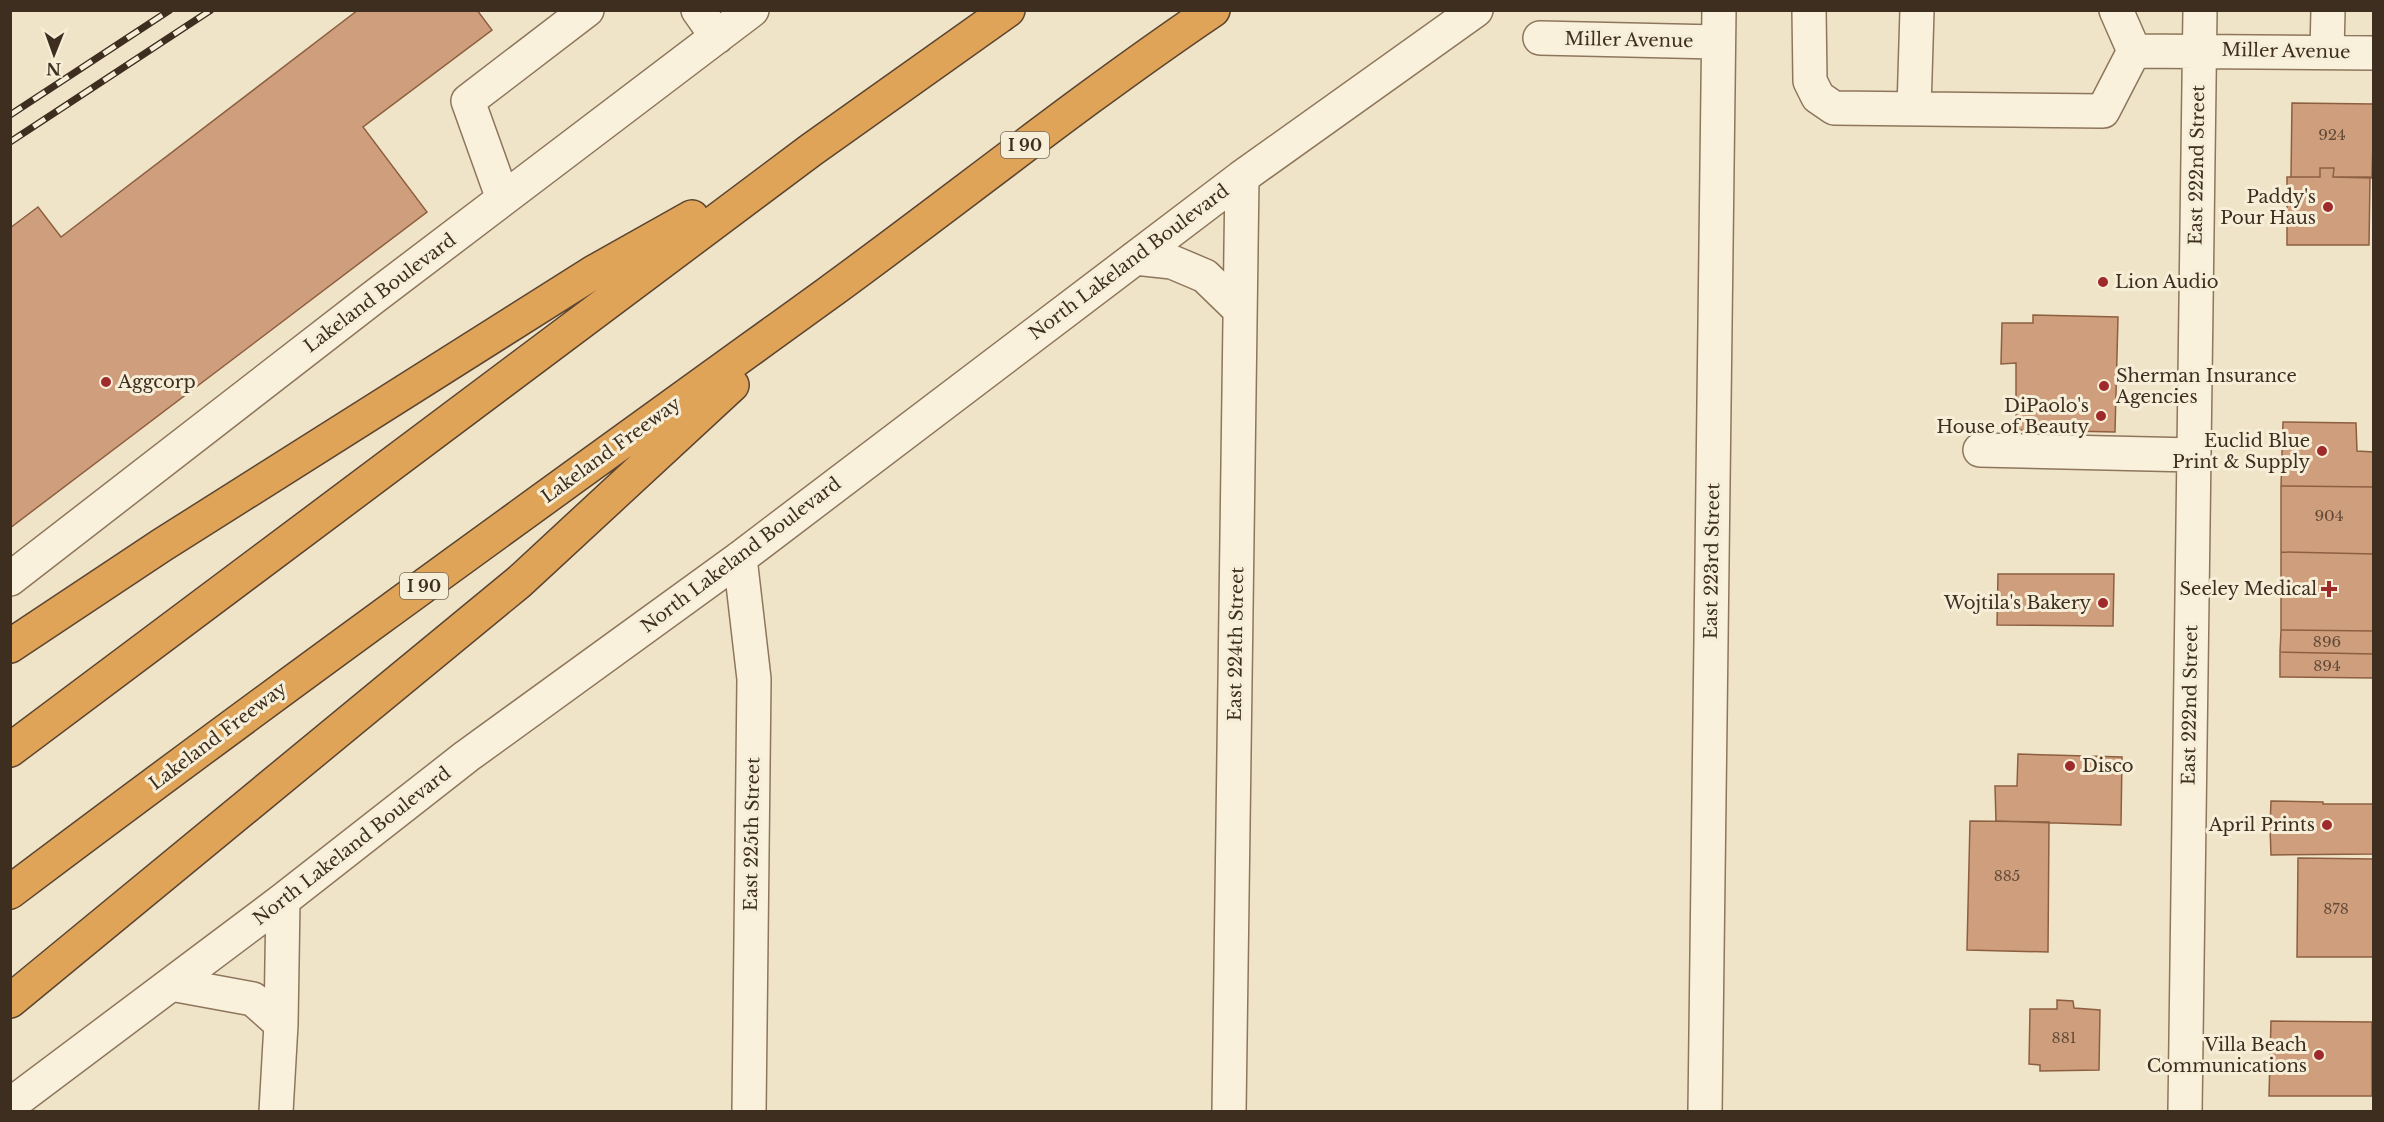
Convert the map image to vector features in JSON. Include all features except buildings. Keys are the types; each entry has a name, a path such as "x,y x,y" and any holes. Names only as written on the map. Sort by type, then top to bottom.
{"highway":[{"path":"10,750 812,150 1008,10"},
{"name":"Lakeland Freeway","path":"10,892 230,727 840,285 1129,67 1213,10"},
{"path":"10,646 172,539 594,272 812,150"},
{"path":"10,1001 519,582 840,285"}],"street":[{"path":"503,199 468,101 587,10"},
{"path":"698,10 717,38"},
{"name":"Lakeland Boulevard","path":"10,579 752,10"},
{"name":"North Lakeland Boulevard","path":"10,1105 283,900 467,756 740,558 1242,177 1476,10"},
{"path":"1809,10 1810,81 1818,97 1834,108 2103,111 2134,51 2116,10"},
{"path":"1914,109 1917,10"},
{"name":"East 222nd Street","path":"2185,1112 2200,10"},
{"path":"2327,52 2328,10"},
{"name":"Miller Avenue","path":"1540,38 1718,26"},
{"name":"East 223rd Street","path":"1705,1112 1718,26"},
{"name":"Miller Avenue","path":"2134,51 2373,53"},
{"name":"East 224th Street","path":"1229,1112 1242,177"},
{"path":"1135,258 1172,262 1205,276 1240,310"},
{"path":"1980,450 2193,455"},
{"name":"East 225th Street","path":"740,558 754,679 749,1112"},
{"path":"276,1112 283,900"},
{"path":"171,984 253,999 280,1024"}],"railway":[{"path":"10,115 170,10"},
{"path":"10,142 211,10"}],"place":[{"name":"Paddy's Pour Haus","path":"2328,207"},
{"name":"Lion Audio","path":"2103,282"},
{"name":"Aggcorp","path":"106,382"},
{"name":"Sherman Insurance Agencies","path":"2104,386"},
{"name":"DiPaolo's House of Beauty","path":"2101,416"},
{"name":"Euclid Blue Print & Supply","path":"2322,451"},
{"name":"Seeley Medical","path":"2329,589"},
{"name":"Wojtila's Bakery","path":"2103,603"},
{"name":"Disco","path":"2070,766"},
{"name":"April Prints","path":"2327,825"},
{"name":"Villa Beach Communications","path":"2319,1055"}]}
